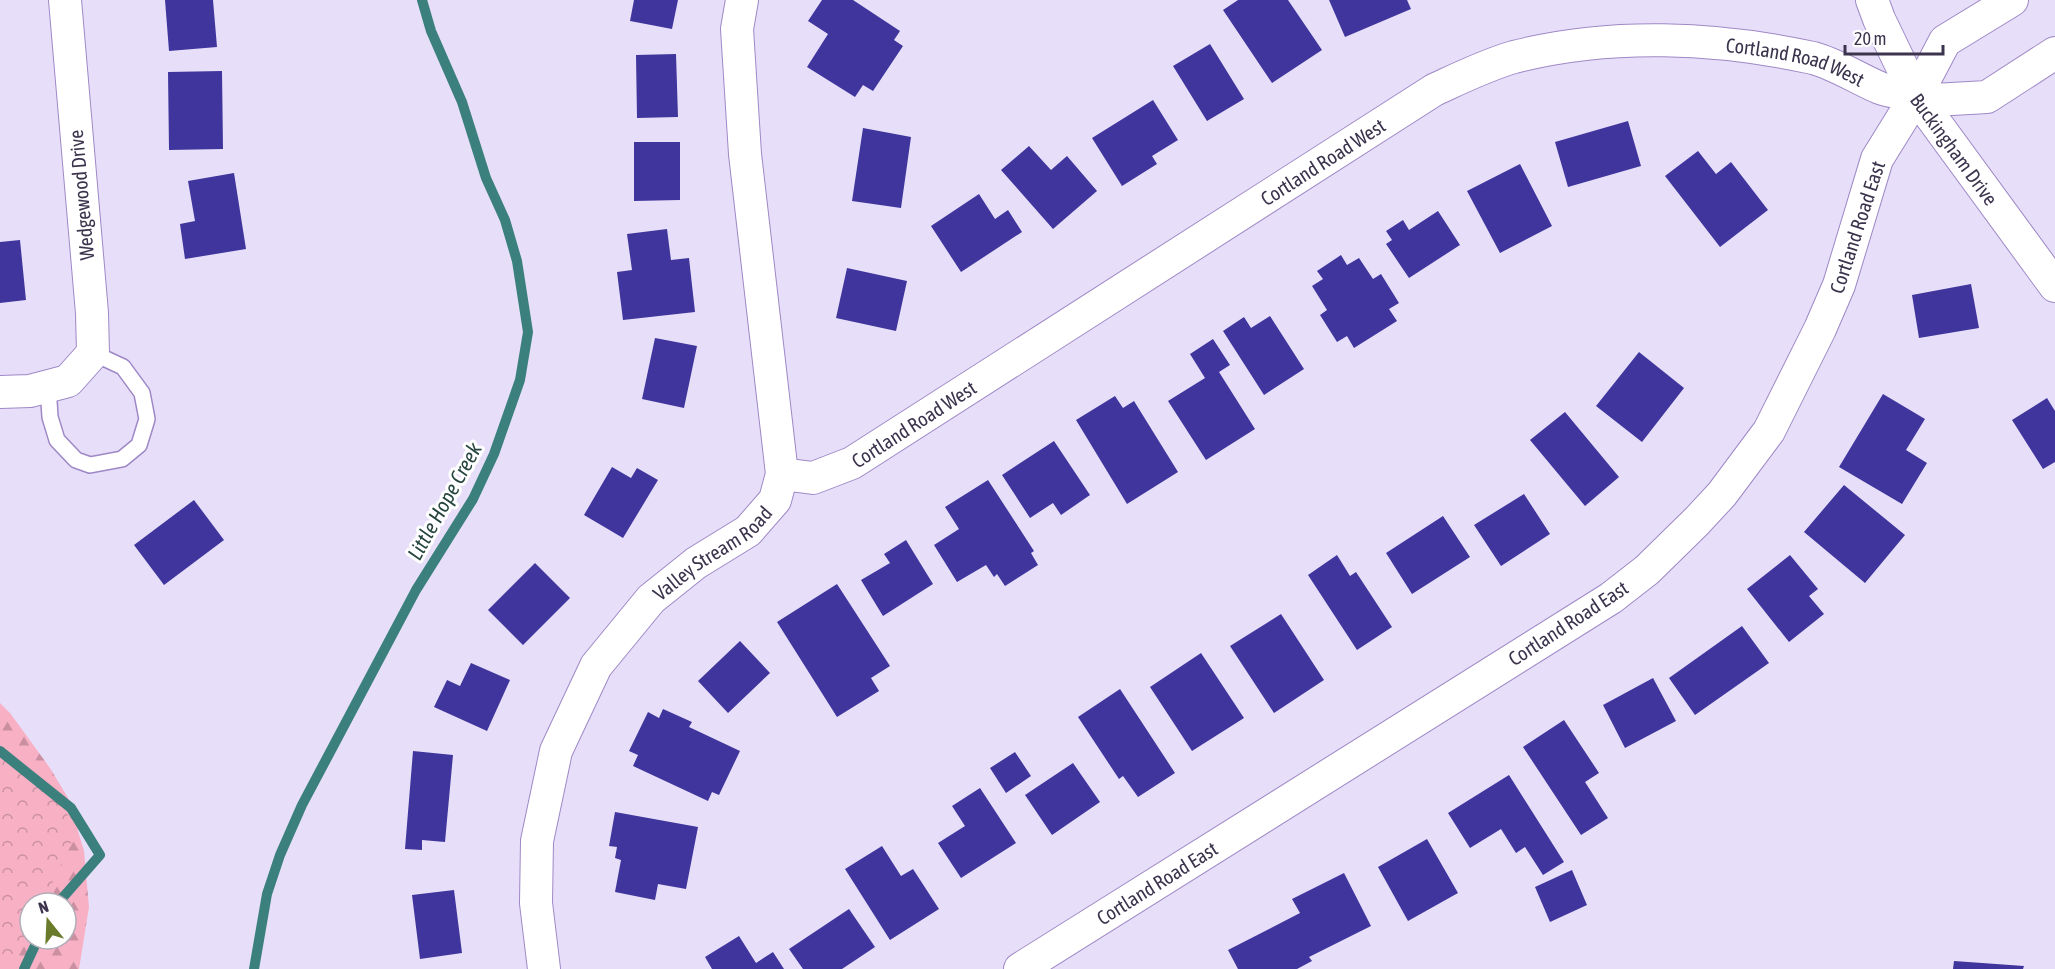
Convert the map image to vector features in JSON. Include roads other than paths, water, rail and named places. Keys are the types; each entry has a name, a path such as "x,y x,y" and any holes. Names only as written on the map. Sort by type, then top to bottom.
{"street":[{"name":"Wedgewood Drive","path":"65,0 91,302 93,353"},
{"name":"Valley Stream Road","path":"544,969 536,903 537,841 556,751 596,666 651,599 696,563 748,531 775,500 782,474 745,154 737,29 742,0"},
{"name":"Buckingham Drive","path":"1872,0 1879,20 1916,96 2055,286"},
{"name":"Cortland Road East","path":"1020,969 1611,598 1647,570 1722,494 1769,431 1820,329 1839,285 1877,159 1916,96 1945,42 2012,0"},
{"name":"Cortland Road West","path":"782,474 813,478 852,463 1434,90 1484,67 1514,57 1577,44 1641,41 1699,42 1739,46 1816,59 1882,88 1934,100 1987,97 2055,53"},
{"path":"0,392 30,391 58,383 93,353"}],"lane":[{"path":"58,383 50,417 57,440 76,460 90,465 122,459 139,445 147,419 142,393 123,367 93,353"}],"waterway":[{"name":"Little Hope Creek","path":"254,969 267,894 280,855 302,805 416,590 473,499 494,454 520,380 528,332 517,261 505,220 486,178 462,102 431,31 422,0"},
{"path":"0,751 71,808 100,855 68,891"},
{"path":"24,969 32,951"}]}
